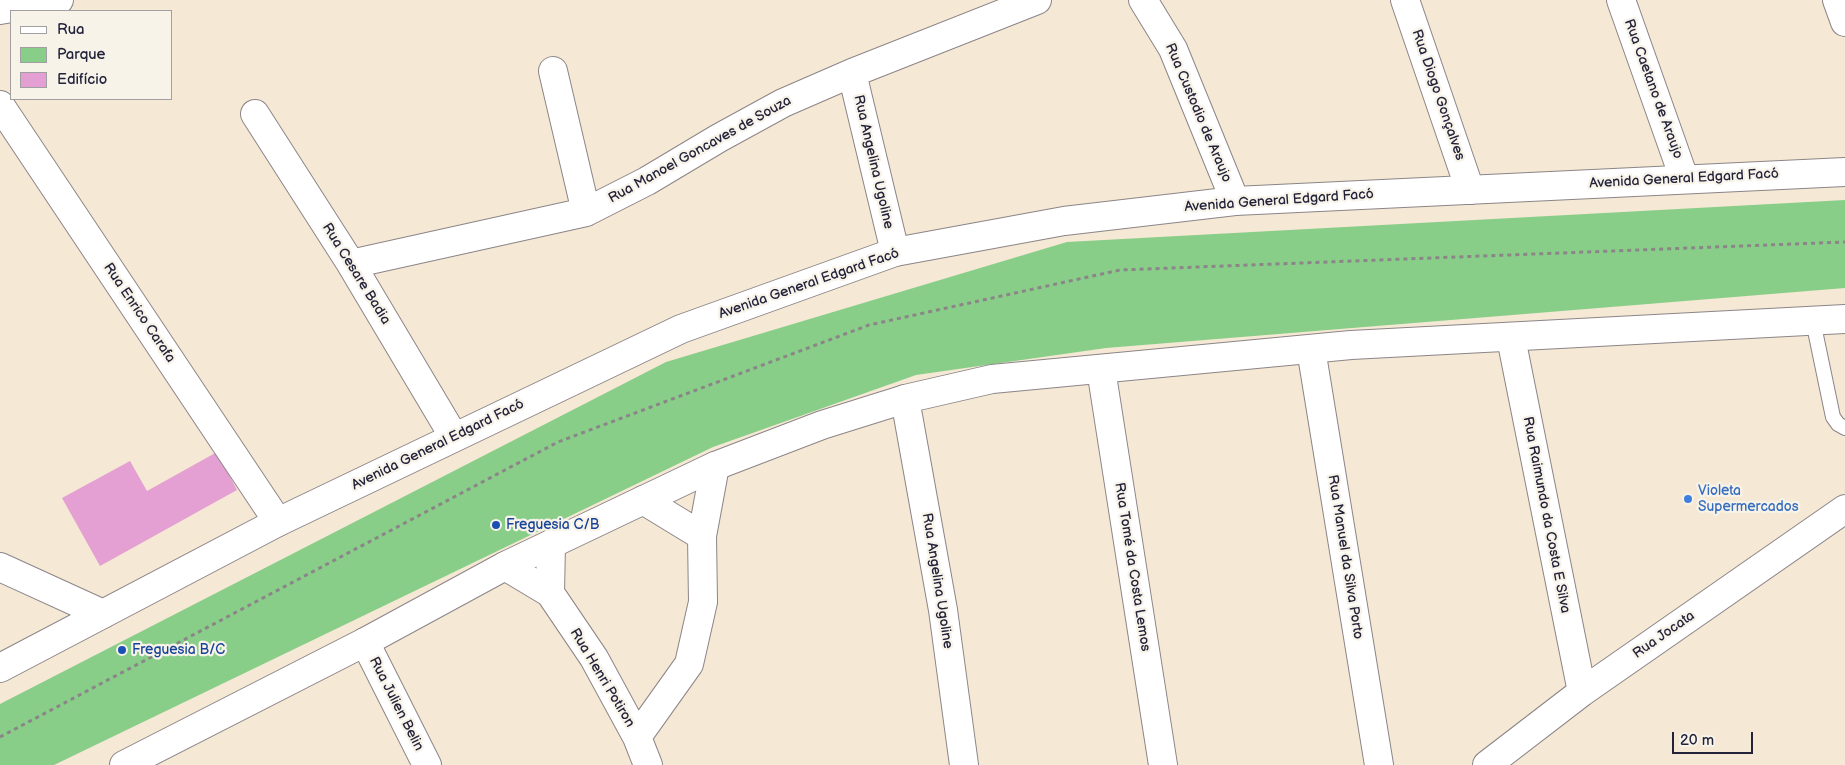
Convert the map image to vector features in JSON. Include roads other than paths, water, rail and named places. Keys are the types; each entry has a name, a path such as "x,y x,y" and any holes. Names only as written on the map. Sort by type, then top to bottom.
{"street":[{"path":"0,10 59,0"},
{"name":"Rua Manoel Goncaves de Souza","path":"351,264 586,212 647,181 783,103 852,73 1037,0"},
{"name":"Rua Custodio de Araujo","path":"1143,0 1173,49 1235,201"},
{"name":"Rua Diogo Gonçalves","path":"1405,0 1470,190"},
{"name":"Rua Caetano de Araujo","path":"1621,0 1684,178"},
{"path":"1837,0 1845,22"},
{"path":"553,71 586,212"},
{"name":"Rua Angelina Ugoline","path":"852,73 894,252"},
{"name":"Rua Enrico Carafa","path":"0,105 278,522"},
{"name":"Rua Cesare Badia","path":"255,114 351,264 454,437"},
{"name":"Avenida General Edgard Facó","path":"0,668 278,522 681,329 894,252 1064,221 1235,201 1684,178 1845,172"},
{"path":"124,765 365,642 505,566 642,500 715,466 822,425 905,399 992,379 1351,344 1510,338 1845,319"},
{"name":"Rua Raimundo da Costa E Silva","path":"1510,338 1582,692"},
{"name":"Rua Manuel da Silva Porto","path":"1311,349 1379,765"},
{"name":"Rua Tomé da Costa Lemos","path":"1101,369 1162,765"},
{"name":"Rua Angelina Ugoline","path":"905,399 943,610 964,765"},
{"path":"637,737 689,664 702,602 702,536 715,466"},
{"path":"642,500 702,536"},
{"name":"Rua Jocata","path":"1487,765 1582,692 1845,509"},
{"path":"550,593 551,544"},
{"name":"Rua Henri Potiron","path":"505,566 550,593 594,658 637,737 648,765"},
{"path":"0,567 103,614"},
{"name":"Rua Julien Belin","path":"365,642 427,765"}],"lane":[{"path":"1813,321 1834,417 1838,424 1845,428"}],"place":[{"name":"Violeta Supermercados","path":"1688,499"},
{"name":"Freguesia C/B","path":"496,525"},
{"name":"Freguesia B/C","path":"122,650"}]}
